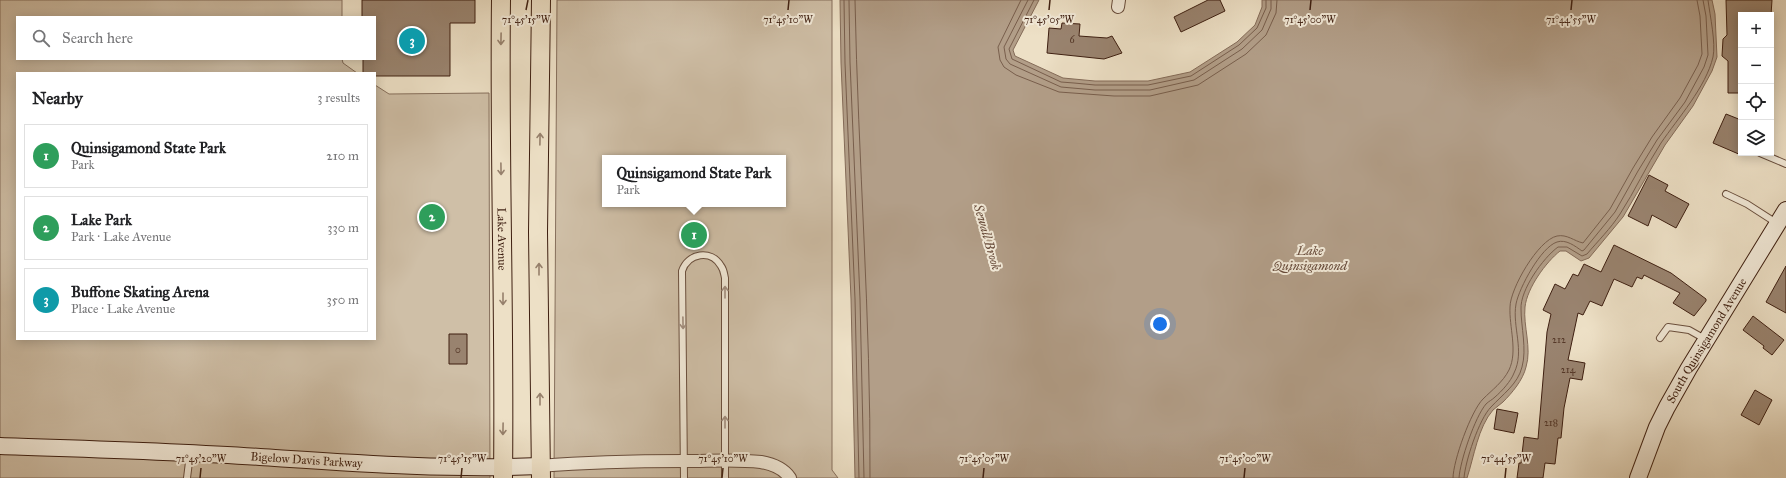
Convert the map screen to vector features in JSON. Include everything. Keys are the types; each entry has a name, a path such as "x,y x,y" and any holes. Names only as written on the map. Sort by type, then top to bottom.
{"main road":[{"name":"Lake Avenue","path":"502,0 500,130 503,282 503,473"},
{"path":"541,0 538,232 541,472"},
{"name":"South Quinsigamond Avenue","path":"1638,478 1657,428 1667,407 1786,210"},
{"name":"Bigelow Davis Parkway","path":"0,446 211,454 503,473 541,472"}],"street":[{"path":"541,472 591,462 725,461 761,462 771,465 786,473 790,478"}],"lane":[{"path":"1767,156 1786,164"},
{"path":"1726,194 1747,204 1778,224"},
{"path":"684,478 682,271 689,260 695,256 702,255 709,256 718,262 723,268 725,278 725,478"},
{"path":"1660,338 1668,328 1689,330 1707,340"},
{"path":"187,478 190,454"}],"shaded area":[{"path":"0,0 342,0 342,16 16,16 16,60 342,60 343,63 356,72 16,72 16,340 376,340 376,86 389,94 489,93 490,478 0,478"},
{"path":"557,0 832,0 832,470 838,478 554,478"}],"water":[{"name":"Lake Quinsigamond","path":"840,0 1039,0 1013,50 1015,56 1063,78 1095,81 1148,81 1190,72 1237,42 1255,25 1262,7 1262,0 1712,0 1715,14 1717,57 1712,71 1693,106 1665,145 1623,217 1589,258 1581,261 1566,251 1560,251 1543,269 1533,284 1525,307 1528,360 1525,372 1513,390 1488,417 1480,433 1467,478 855,478 851,299 841,63"}],"building":[{"path":"362,0 475,0 475,23 450,23 450,76 376,76 376,72 363,72 363,60 376,60 376,16 362,16"},
{"path":"1208,0 1220,0 1225,11 1181,32 1174,17"},
{"path":"1726,0 1772,0 1771,12 1738,12 1738,93 1728,93 1728,61 1722,56 1723,39 1727,35"},
{"path":"1062,23 1080,24 1079,36 1107,38 1112,36 1122,53 1104,59 1047,53 1049,28 1061,29"},
{"path":"1726,114 1738,119 1738,154 1713,143"},
{"path":"1649,175 1668,185 1665,191 1689,204 1676,228 1652,215 1648,226 1628,216"},
{"path":"1614,245 1671,273 1706,299 1706,301 1694,316 1673,303 1680,293 1644,275 1642,279 1637,277 1632,287 1614,279 1602,306 1590,301 1583,315 1578,313 1568,360 1585,363 1582,380 1570,378 1564,408 1561,438 1558,438 1555,464 1545,463 1543,478 1517,478 1519,463 1521,463 1524,437 1538,439 1547,332 1551,314 1543,310 1555,284 1565,289 1573,274 1578,276 1584,264 1601,272"},
{"path":"1786,266 1786,313 1766,302"},
{"path":"1753,316 1784,340 1772,355 1763,348 1764,346 1743,330"},
{"path":"449,334 467,334 467,364 449,364"},
{"path":"1755,390 1772,400 1759,425 1741,415"},
{"path":"1497,409 1518,413 1514,433 1494,429"}],"place":[{"name":"Buffone Skating Arena","path":"412,41"},
{"name":"Lake Park","path":"432,217"},
{"name":"Quinsigamond State Park","path":"694,235"}],"water label":[{"name":"Sewall Brook","path":"988,237"}]}
